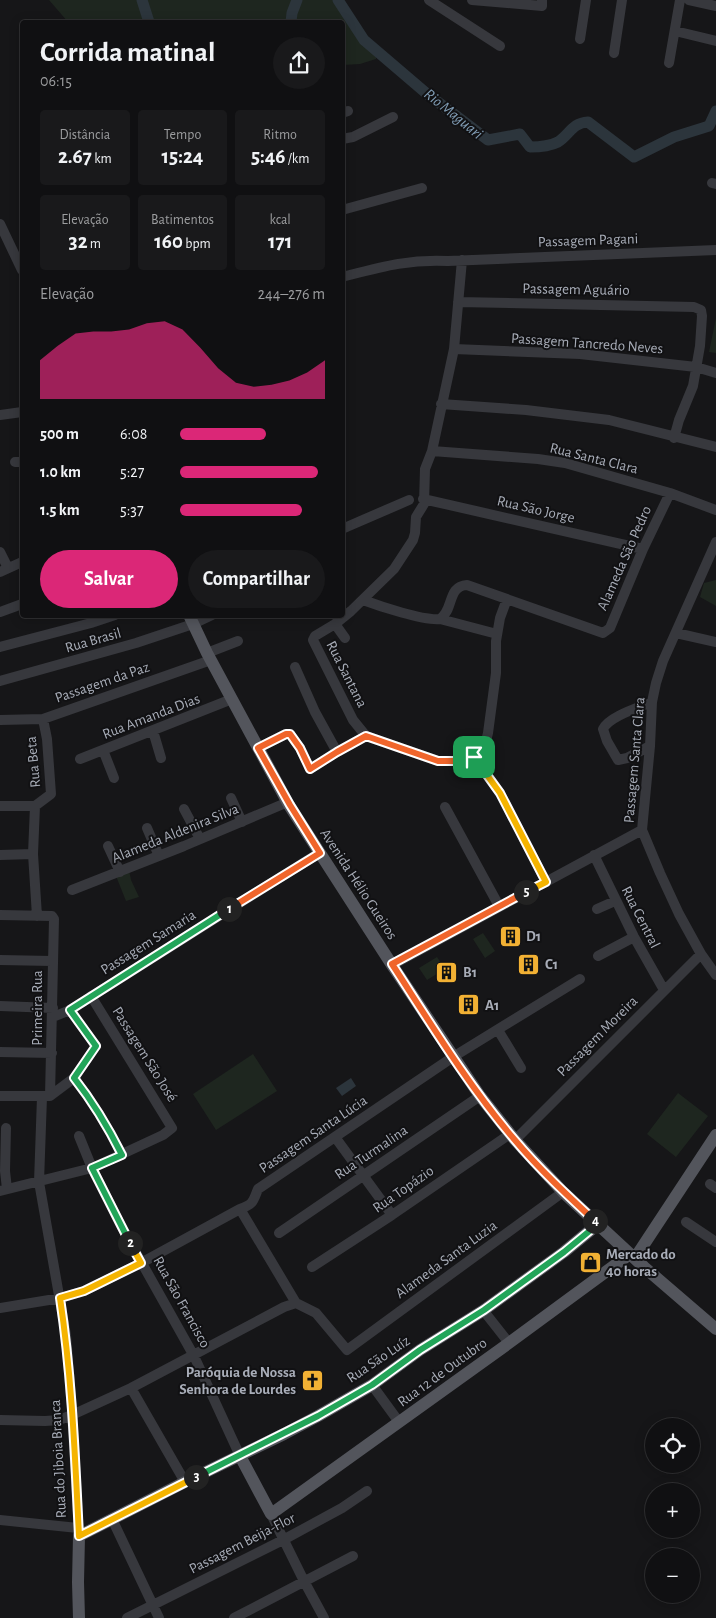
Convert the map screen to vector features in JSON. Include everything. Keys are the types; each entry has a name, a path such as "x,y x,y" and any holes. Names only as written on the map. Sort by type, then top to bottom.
{"main road":[{"name":"Avenida Hélio Gueiros","path":"191,620 209,657 288,802 392,964 480,1096 512,1137 563,1192 716,1330"},
{"path":"632,1256 716,1135"},
{"name":"Rua São Luíz","path":"79,1532 112,1519 240,1456 318,1416 372,1385 420,1350 483,1310 564,1252 598,1224"},
{"name":"Rua 12 de Outubro","path":"271,1514 632,1256"},
{"name":"Rua São Francisco","path":"240,1456 271,1514"},
{"name":"Rua do Jiboia Branca","path":"79,1532 79,1618"}],"street":[{"path":"472,0 542,3"},
{"path":"580,39 586,0"},
{"path":"614,53 622,0"},
{"path":"669,63 680,0"},
{"path":"689,0 716,6"},
{"path":"433,1 500,46"},
{"path":"675,31 716,41"},
{"path":"345,138 353,137 393,118"},
{"path":"345,209 422,188"},
{"path":"0,224 20,266"},
{"name":"Passagem Pagani","path":"345,276 407,262 716,250"},
{"path":"345,615 363,600 394,569 408,550 415,533 416,518 424,504 425,469 432,451 454,349 462,260"},
{"name":"Passagem Aguário","path":"458,302 694,307 700,310 702,316 700,346 696,367"},
{"name":"Passagem Tancredo Neves","path":"454,349 580,354 696,367 716,373"},
{"path":"674,438 693,386 696,367"},
{"path":"441,404 526,410 609,420 674,438 716,447"},
{"path":"0,415 20,412"},
{"name":"Rua Santa Clara","path":"432,451 538,459 565,463 670,493 716,510"},
{"name":"Alameda São Pedro","path":"507,599 603,633 610,628 643,549 670,493"},
{"name":"Rua São Jorge","path":"424,499 643,549"},
{"path":"345,528 409,500"},
{"name":"Passagem Santa Clara","path":"716,542 663,661 652,702 642,830 675,906 701,954 716,975"},
{"path":"0,552 4,570 20,563"},
{"path":"258,748 286,734 290,734 300,748 310,769 366,736 438,761 456,761 474,757 485,746 488,733 493,696 497,634 500,618 507,599 462,585 452,594 446,614 440,619"},
{"path":"363,600 497,634"},
{"path":"0,612 20,605"},
{"path":"0,647 106,618"},
{"path":"341,618 331,626 345,638"},
{"name":"Rua Brasil","path":"0,681 94,655 191,620"},
{"name":"Rua Santana","path":"331,626 315,636 313,640 353,720 366,736"},
{"path":"676,633 716,642"},
{"name":"Passagem da Paz","path":"0,720 43,719 209,657 238,642"},
{"path":"295,667 315,712 337,752"},
{"name":"Rua Amanda Dias","path":"80,759 153,732 232,699"},
{"path":"650,746 628,758 618,760 603,729 605,724 652,702"},
{"name":"Rua Beta","path":"37,916 33,854 35,806 51,794 47,739 43,719"},
{"path":"153,732 161,758"},
{"path":"103,750 114,778"},
{"path":"474,757 500,793 546,882"},
{"path":"231,798 242,822"},
{"name":"Alameda Aldenira Silva","path":"72,890 288,802"},
{"path":"0,806 35,806"},
{"path":"445,808 499,906"},
{"path":"184,809 200,839"},
{"path":"147,828 159,856"},
{"path":"392,964 642,830"},
{"path":"108,846 120,872"},
{"name":"Passagem Samaria","path":"53,1012 70,1010 320,853"},
{"path":"0,855 33,854"},
{"name":"Rua Central","path":"594,856 615,901 664,990"},
{"path":"597,909 615,901"},
{"path":"0,915 37,916"},
{"name":"Primeira Rua","path":"37,916 52,916 54,920 52,1053 46,1096 39,1182"},
{"path":"598,956 634,937"},
{"name":"Passagem Moreira","path":"512,1137 701,954"},
{"path":"0,960 52,961"},
{"name":"Passagem Santa Lúcia","path":"0,1308 60,1298 84,1291 141,1263 252,1203 258,1189 453,1057 580,979"},
{"name":"Passagem São José","path":"91,996 172,1128 163,1135 122,1155"},
{"path":"0,1006 53,1012"},
{"path":"0,1096 46,1096 74,1078 96,1046 70,1010"},
{"path":"498,1030 521,1068"},
{"path":"0,1052 52,1053"},
{"path":"6,1128 3,1190 92,1168 122,1155 89,1096 74,1078"},
{"name":"Rua Turmalina","path":"279,1233 480,1096"},
{"name":"Rua São Francisco","path":"79,1136 92,1168 141,1263 194,1356 240,1456"},
{"path":"335,1137 392,1215"},
{"name":"Rua Topázio","path":"312,1267 512,1137"},
{"name":"Rua do Jiboia Branca","path":"39,1182 66,1335 79,1532"},
{"name":"Alameda Santa Luzia","path":"296,1303 316,1313 347,1350 563,1192"},
{"path":"0,1420 45,1421 59,1420 72,1415 131,1388 284,1307 296,1303 240,1209"},
{"path":"686,1222 716,1242"},
{"path":"483,1310 509,1343"},
{"path":"372,1385 399,1422"},
{"path":"131,1388 185,1482"},
{"name":"Passagem Beija-Flor","path":"127,1618 283,1540 342,1508 368,1491"},
{"name":"Rua São Francisco","path":"271,1514 324,1618"},
{"path":"112,1519 159,1618"},
{"path":"0,1520 79,1532"},
{"path":"234,1618 353,1556"}],"shaded area":[{"path":"49,0 337,0 377,49 376,59 360,64 345,65 345,20 66,20"},
{"path":"716,318 716,353 709,352"},
{"path":"716,580 716,606 700,597 704,583"},
{"path":"129,870 131,880 139,897 126,901 116,876"},
{"path":"483,933 495,951 485,958 473,939"},
{"path":"437,957 445,969 427,980 419,968"},
{"path":"253,1054 277,1091 216,1130 193,1094"},
{"path":"351,1078 356,1086 342,1096 336,1088"},
{"path":"678,1093 708,1116 676,1157 647,1134"}],"waterway":[{"name":"Rio Maguari","path":"142,0 148,20"},
{"name":"Rio Maguari","path":"291,20 297,0"},
{"name":"Rio Maguari","path":"338,0 364,40 426,93 488,140 520,134 530,147 544,146 558,142 578,124 588,122 634,157 674,137 709,126 716,111"}],"place":[{"name":"D1","path":"510,936"},
{"name":"C1","path":"529,964"},
{"name":"B1","path":"447,972"},
{"name":"A1","path":"469,1005"},
{"name":"Mercado do 40 horas","path":"590,1263"},
{"name":"Paróquia de Nossa Senhora de Lourdes","path":"312,1381"}],"route":[{"path":"286,734 290,734 300,748 310,769 366,736 438,761 456,761 474,757 500,793 546,882 392,964 480,1096 515,1140 563,1192 598,1224 564,1252 484,1310 420,1350 372,1385 284,1434 79,1536 66,1335 60,1298 84,1291 141,1263 92,1168 122,1155 89,1096 74,1078 96,1046 70,1010 320,853 258,748 286,734"}]}
